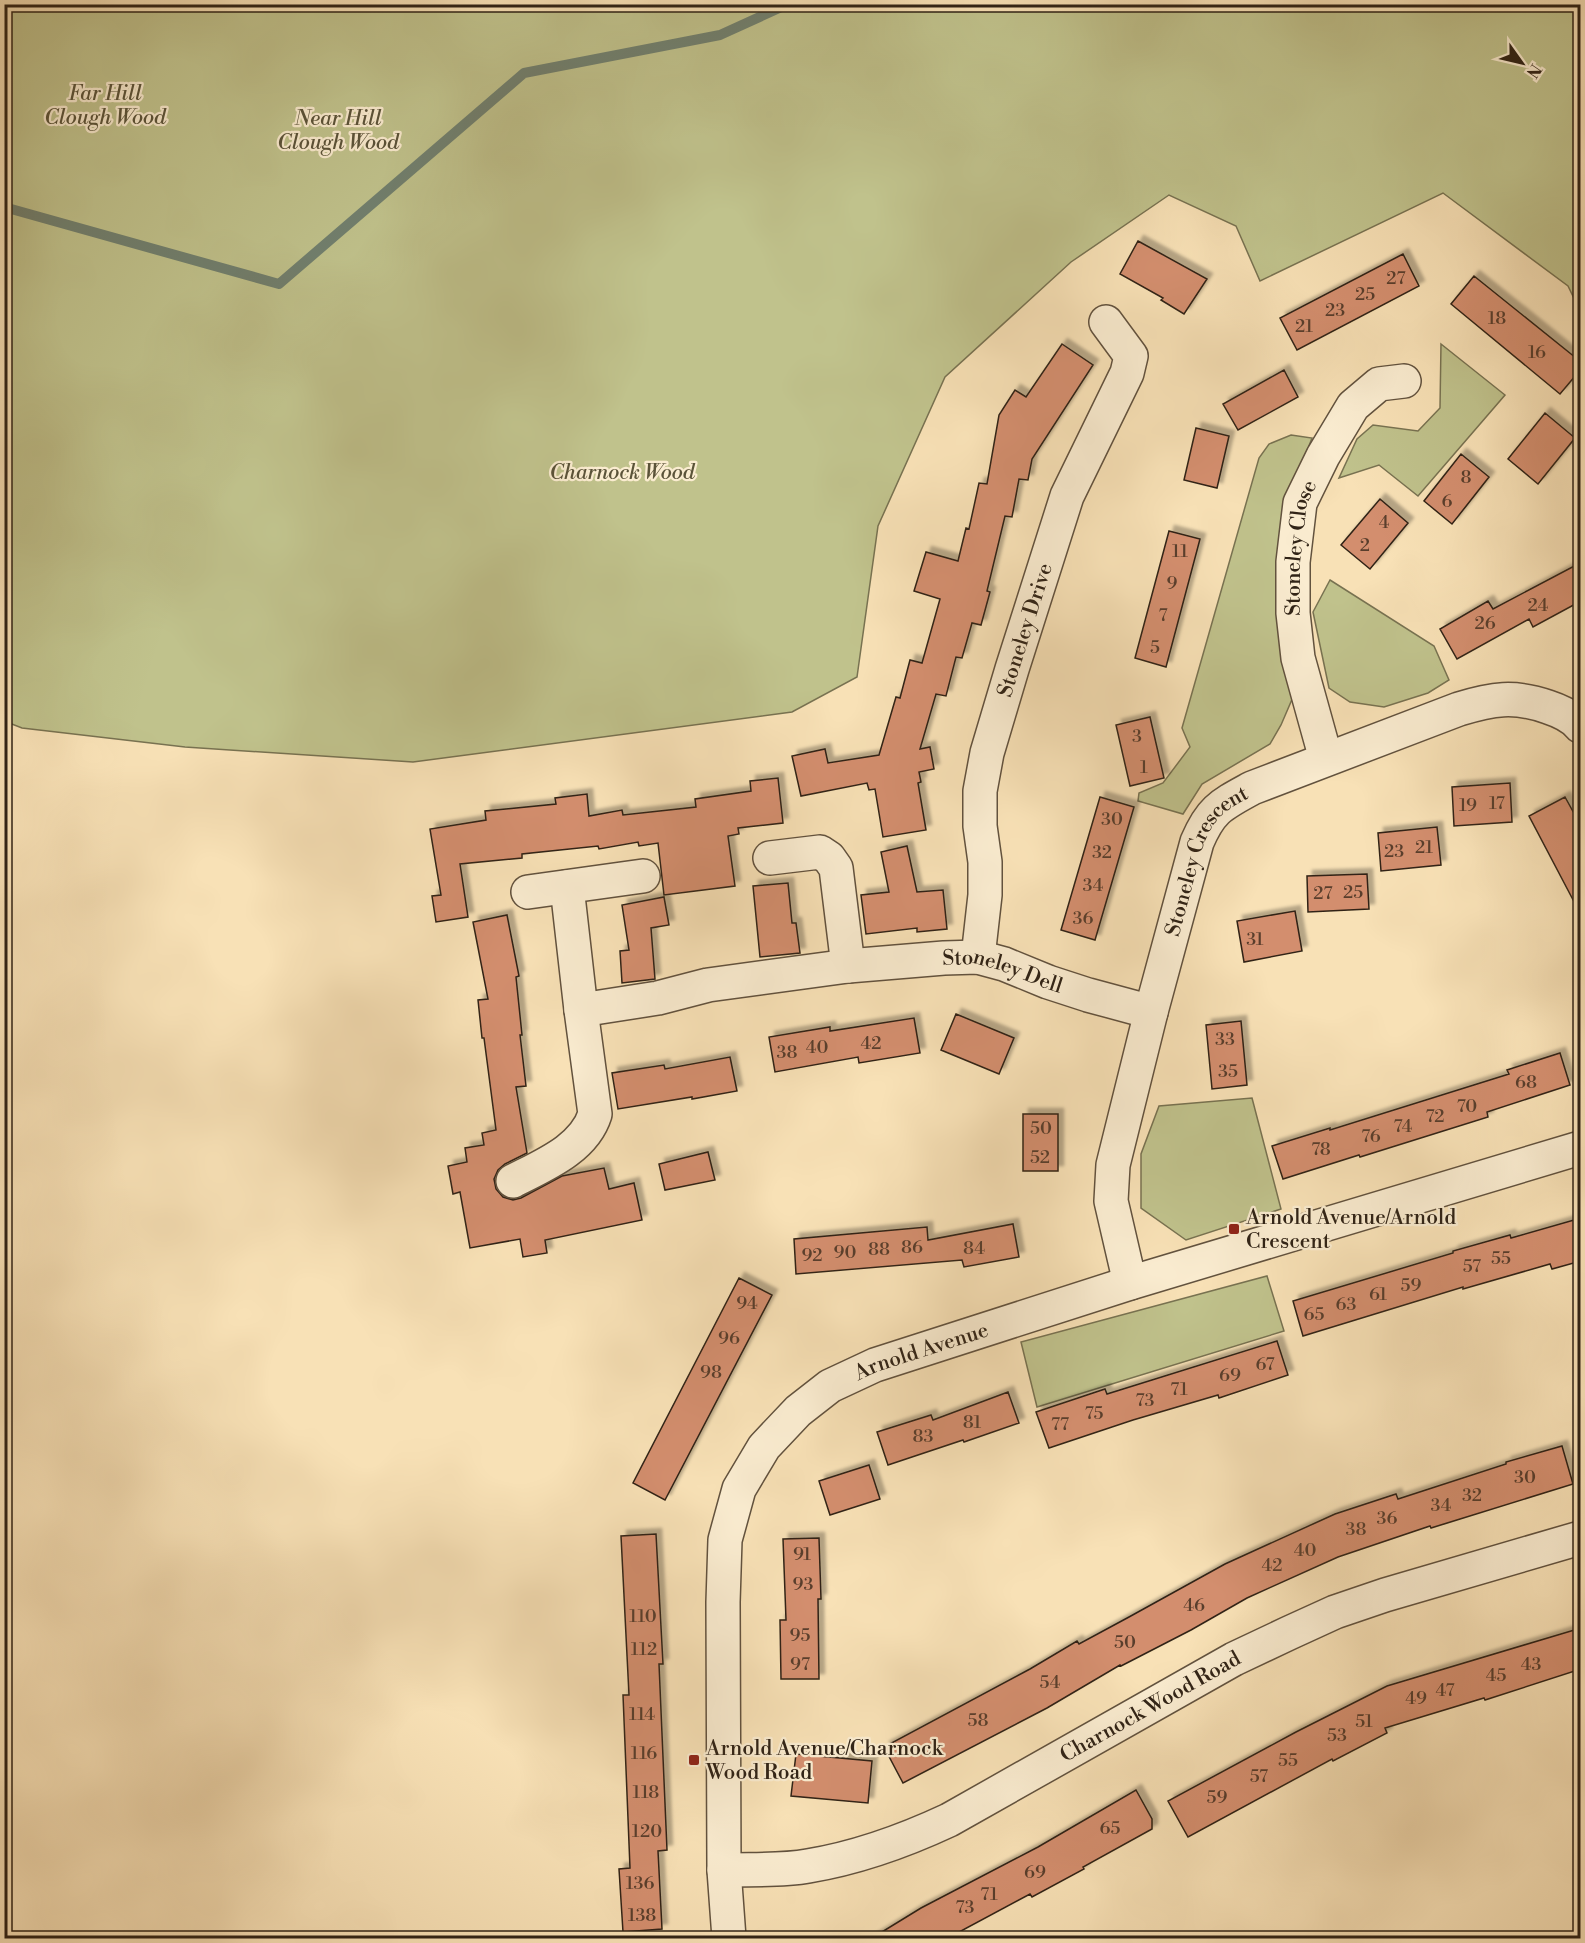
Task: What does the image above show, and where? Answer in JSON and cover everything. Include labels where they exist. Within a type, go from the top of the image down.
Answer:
[{"type":"street","name":"Stoneley Drive","points":[[978,957],[985,896],[980,791],[987,753],[1011,669],[1067,496],[1127,374],[1131,356],[1106,322]]},
{"type":"street","name":"Stoneley Close","points":[[1326,759],[1298,658],[1293,613],[1293,562],[1300,503],[1323,456],[1353,406],[1379,384],[1404,381]]},
{"type":"street","name":"Stoneley Crescent","points":[[1130,1283],[1111,1201],[1113,1165],[1151,1012],[1197,842],[1206,821],[1223,803],[1252,788],[1488,700],[1511,698],[1533,701],[1574,719],[1581,726]]},
{"type":"street","points":[[770,858],[820,852],[829,858],[836,868],[848,966]]},
{"type":"street","points":[[528,892],[643,876]]},
{"type":"street","points":[[513,1181],[552,1161],[581,1139],[591,1126],[595,1114],[567,887]]},
{"type":"street","name":"Stoneley Dell","points":[[581,1010],[658,998],[708,986],[848,966],[978,957],[1004,964],[1047,982],[1151,1012]]},
{"type":"street","name":"Arnold Avenue","points":[[729,1938],[724,1870],[723,1602],[725,1540],[739,1489],[764,1447],[798,1411],[830,1386],[875,1365],[1130,1283],[1581,1148]]},
{"type":"street","name":"Charnock Wood Road","points":[[724,1870],[806,1867],[851,1857],[917,1835],[949,1820],[1234,1659],[1288,1633],[1335,1612],[1385,1594],[1581,1538]]},
{"type":"green space","name":"Charnock Wood","points":[[4,5],[1580,5],[1580,311],[1568,286],[1443,193],[1260,281],[1236,226],[1169,195],[1071,262],[945,377],[878,526],[857,677],[792,712],[413,762],[185,747],[22,728],[4,721]]},
{"type":"green space","points":[[1441,344],[1505,395],[1418,496],[1379,465],[1339,478],[1357,439],[1373,425],[1418,431],[1440,408]]},
{"type":"green space","points":[[1291,435],[1312,438],[1287,503],[1293,697],[1270,744],[1202,784],[1183,814],[1138,801],[1139,793],[1163,783],[1190,747],[1182,728],[1259,458],[1269,444]]},
{"type":"green space","points":[[1330,580],[1434,646],[1449,680],[1428,693],[1384,707],[1350,702],[1329,688],[1313,612]]},
{"type":"green space","points":[[1252,1098],[1281,1209],[1186,1240],[1141,1208],[1141,1154],[1159,1106]]},
{"type":"green space","points":[[1267,1276],[1284,1331],[1037,1407],[1021,1342]]},
{"type":"building","points":[[1138,241],[1207,279],[1184,314],[1161,300],[1163,298],[1120,274]]},
{"type":"building","points":[[1403,254],[1419,286],[1297,350],[1280,318]]},
{"type":"building","points":[[1474,276],[1581,362],[1581,369],[1560,394],[1451,304]]},
{"type":"building","points":[[1062,344],[1093,365],[1032,459],[1028,480],[1019,479],[1012,517],[1005,516],[981,625],[972,623],[962,658],[956,657],[946,696],[936,694],[920,749],[930,747],[934,769],[919,772],[921,782],[918,783],[926,830],[883,837],[875,789],[869,790],[867,783],[801,796],[792,756],[825,749],[828,763],[879,755],[896,697],[900,698],[910,660],[922,663],[940,599],[914,591],[926,552],[958,561],[966,528],[969,529],[979,483],[987,484],[999,415],[1015,390],[1026,397]]},
{"type":"building","points":[[1284,370],[1298,397],[1238,430],[1223,404]]},
{"type":"building","points":[[1545,413],[1575,438],[1538,484],[1508,459]]},
{"type":"building","points":[[1196,428],[1229,436],[1217,488],[1184,480]]},
{"type":"building","points":[[1461,454],[1489,477],[1452,524],[1424,501]]},
{"type":"building","points":[[1380,499],[1408,523],[1370,569],[1341,545]]},
{"type":"building","points":[[1169,531],[1200,539],[1166,667],[1135,658]]},
{"type":"building","points":[[1580,563],[1581,589],[1578,591],[1581,601],[1533,627],[1529,619],[1457,659],[1440,629],[1488,601],[1493,609]]},
{"type":"building","points":[[1150,717],[1164,778],[1130,786],[1116,725]]},
{"type":"building","points":[[778,778],[783,823],[738,828],[739,834],[728,836],[735,886],[664,895],[658,843],[639,846],[638,842],[599,849],[598,846],[522,854],[522,858],[460,864],[468,917],[436,922],[432,896],[441,895],[430,829],[486,820],[485,811],[556,804],[555,798],[587,794],[589,816],[622,810],[623,815],[696,807],[695,799],[751,791],[750,781]]},
{"type":"building","points":[[1510,783],[1512,822],[1454,826],[1452,787]]},
{"type":"building","points":[[1100,797],[1134,807],[1095,940],[1061,930]]},
{"type":"building","points":[[1565,797],[1581,826],[1581,915],[1529,816]]},
{"type":"building","points":[[1437,827],[1441,865],[1381,871],[1378,833]]},
{"type":"building","points":[[907,846],[917,892],[943,890],[947,929],[917,932],[917,928],[866,934],[861,895],[889,892],[881,852]]},
{"type":"building","points":[[1367,874],[1369,909],[1308,912],[1307,876]]},
{"type":"building","points":[[788,883],[792,923],[796,923],[800,953],[760,957],[753,886]]},
{"type":"building","points":[[664,897],[669,925],[651,928],[655,979],[622,983],[620,951],[629,950],[622,905]]},
{"type":"building","points":[[1295,911],[1302,951],[1244,962],[1237,921]]},
{"type":"building","points":[[507,915],[519,976],[516,977],[526,1086],[516,1087],[527,1153],[498,1170],[494,1179],[496,1189],[503,1197],[513,1200],[562,1176],[604,1168],[609,1189],[634,1183],[642,1220],[545,1240],[547,1253],[523,1257],[520,1239],[470,1248],[460,1192],[453,1194],[448,1166],[467,1162],[465,1148],[484,1145],[482,1133],[496,1130],[478,1000],[488,999],[473,922]]},
{"type":"building","points":[[956,1014],[1014,1038],[999,1074],[941,1050]]},
{"type":"building","points":[[914,1018],[920,1053],[859,1063],[858,1057],[775,1072],[769,1037],[830,1027],[830,1031]]},
{"type":"building","points":[[1241,1021],[1247,1085],[1212,1089],[1206,1025]]},
{"type":"building","points":[[1560,1053],[1570,1085],[1487,1112],[1488,1117],[1283,1179],[1272,1146],[1509,1074],[1507,1070]]},
{"type":"building","points":[[730,1057],[737,1091],[618,1109],[612,1073],[664,1065],[665,1069]]},
{"type":"building","points":[[1023,1114],[1058,1114],[1058,1171],[1023,1171]]},
{"type":"building","points":[[708,1152],[715,1180],[665,1190],[659,1164]]},
{"type":"building","points":[[1581,1218],[1581,1261],[1552,1269],[1550,1264],[1463,1289],[1463,1287],[1303,1336],[1293,1301],[1453,1253],[1453,1251],[1510,1235],[1511,1238]]},
{"type":"building","points":[[1013,1224],[1019,1257],[964,1267],[962,1260],[796,1274],[794,1239],[927,1227],[928,1240]]},
{"type":"building","points":[[739,1278],[772,1295],[665,1500],[633,1483]]},
{"type":"building","points":[[1277,1341],[1288,1375],[1219,1398],[1218,1395],[1133,1420],[1049,1448],[1036,1412],[1105,1389],[1107,1394]]},
{"type":"building","points":[[1008,1392],[1019,1423],[888,1465],[877,1432],[931,1415],[933,1420]]},
{"type":"building","points":[[1562,1446],[1573,1484],[1431,1528],[1430,1526],[1338,1557],[1247,1598],[1191,1630],[1120,1665],[1047,1708],[903,1783],[884,1747],[1030,1669],[1077,1641],[1079,1644],[1225,1564],[1335,1514],[1396,1494],[1398,1499],[1506,1464],[1506,1462]]},
{"type":"building","points":[[869,1465],[880,1499],[830,1515],[819,1481]]},
{"type":"building","points":[[656,1534],[663,1664],[659,1664],[667,1850],[658,1851],[662,1929],[623,1932],[619,1869],[630,1868],[623,1695],[629,1695],[621,1536]]},
{"type":"building","points":[[819,1538],[821,1599],[818,1599],[819,1679],[781,1679],[780,1620],[786,1620],[783,1539]]},
{"type":"building","points":[[1581,1628],[1581,1669],[1485,1700],[1484,1698],[1385,1728],[1387,1733],[1333,1761],[1332,1759],[1188,1837],[1168,1801],[1387,1686]]},
{"type":"building","points":[[796,1754],[872,1761],[868,1803],[791,1796]]},
{"type":"building","points":[[1136,1790],[1152,1819],[1152,1829],[1083,1867],[1084,1869],[1032,1897],[1030,1894],[948,1938],[872,1938],[921,1908],[1038,1847]]},
{"type":"waterway","points":[[4,207],[279,284],[524,73],[720,35],[788,4]]},
{"type":"place","name":"Arnold Avenue/Arnold Crescent","points":[[1234,1229]]},
{"type":"place","name":"Arnold Avenue/Charnock Wood Road","points":[[694,1760]]},
{"type":"park label","name":"Far Hill Clough Wood","points":[[105,105]]},
{"type":"park label","name":"Near Hill Clough Wood","points":[[338,130]]}]
